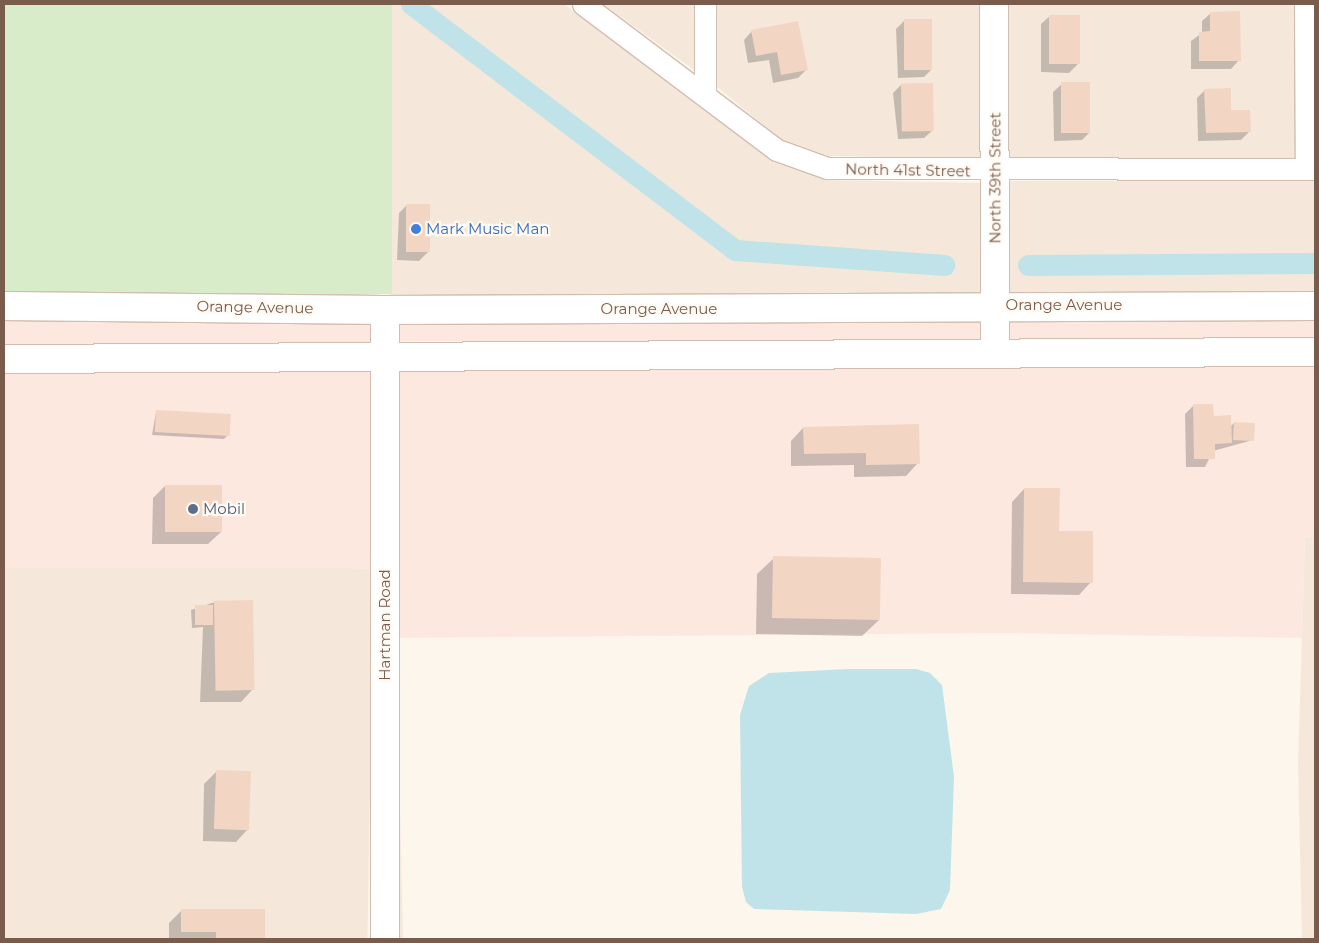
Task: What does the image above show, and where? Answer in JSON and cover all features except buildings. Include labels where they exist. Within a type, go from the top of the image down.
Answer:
[{"type":"main road","name":"North 39th Street","points":[[994,4],[996,171],[995,353]]},
{"type":"main road","name":"Orange Avenue","points":[[4,306],[386,310],[995,305],[1315,306]]},
{"type":"main road","name":"Hartman Road","points":[[385,939],[386,310]]},
{"type":"main road","points":[[4,359],[1315,352]]},
{"type":"street","name":"North 41st Street","points":[[583,4],[705,92],[776,150],[827,168],[996,171],[1310,169]]},
{"type":"street","points":[[705,4],[705,92]]},
{"type":"street","points":[[1305,4],[1310,169]]},
{"type":"shaded area","points":[[392,4],[564,4],[773,162],[827,180],[986,183],[984,293],[390,298]]},
{"type":"shaded area","points":[[603,4],[694,4],[694,70]]},
{"type":"shaded area","points":[[715,4],[983,4],[985,159],[829,156],[781,139],[716,86]]},
{"type":"shaded area","points":[[1005,4],[1294,4],[1294,159],[1005,159]]},
{"type":"shaded area","points":[[1007,181],[1315,181],[1315,294],[1007,294]]},
{"type":"shaded area","points":[[246,319],[375,322],[375,346],[4,347],[4,321]]},
{"type":"shaded area","points":[[396,319],[984,319],[984,341],[396,341]]},
{"type":"shaded area","points":[[1006,319],[1315,319],[1315,341],[1006,341]]},
{"type":"shaded area","points":[[1315,364],[1315,537],[1305,538],[1302,638],[1005,633],[396,638],[396,370]]},
{"type":"shaded area","points":[[4,370],[375,370],[375,568],[4,568]]},
{"type":"shaded area","points":[[1305,537],[1315,537],[1315,939],[1302,939],[1298,765]]},
{"type":"shaded area","points":[[4,562],[374,568],[367,939],[4,939]]},
{"type":"shaded area","points":[[396,638],[403,939],[396,939]]},
{"type":"green space","points":[[4,4],[392,4],[392,294],[4,294]]},
{"type":"water","points":[[849,669],[916,669],[930,673],[942,685],[954,777],[950,890],[941,909],[916,914],[754,909],[746,902],[742,887],[740,715],[749,686],[769,673]]},
{"type":"waterway","points":[[411,4],[735,250],[944,265]]},
{"type":"waterway","points":[[1028,265],[1315,263]]},
{"type":"place","name":"Mark Music Man","points":[[416,229]]},
{"type":"place","name":"Mobil","points":[[193,509]]}]
